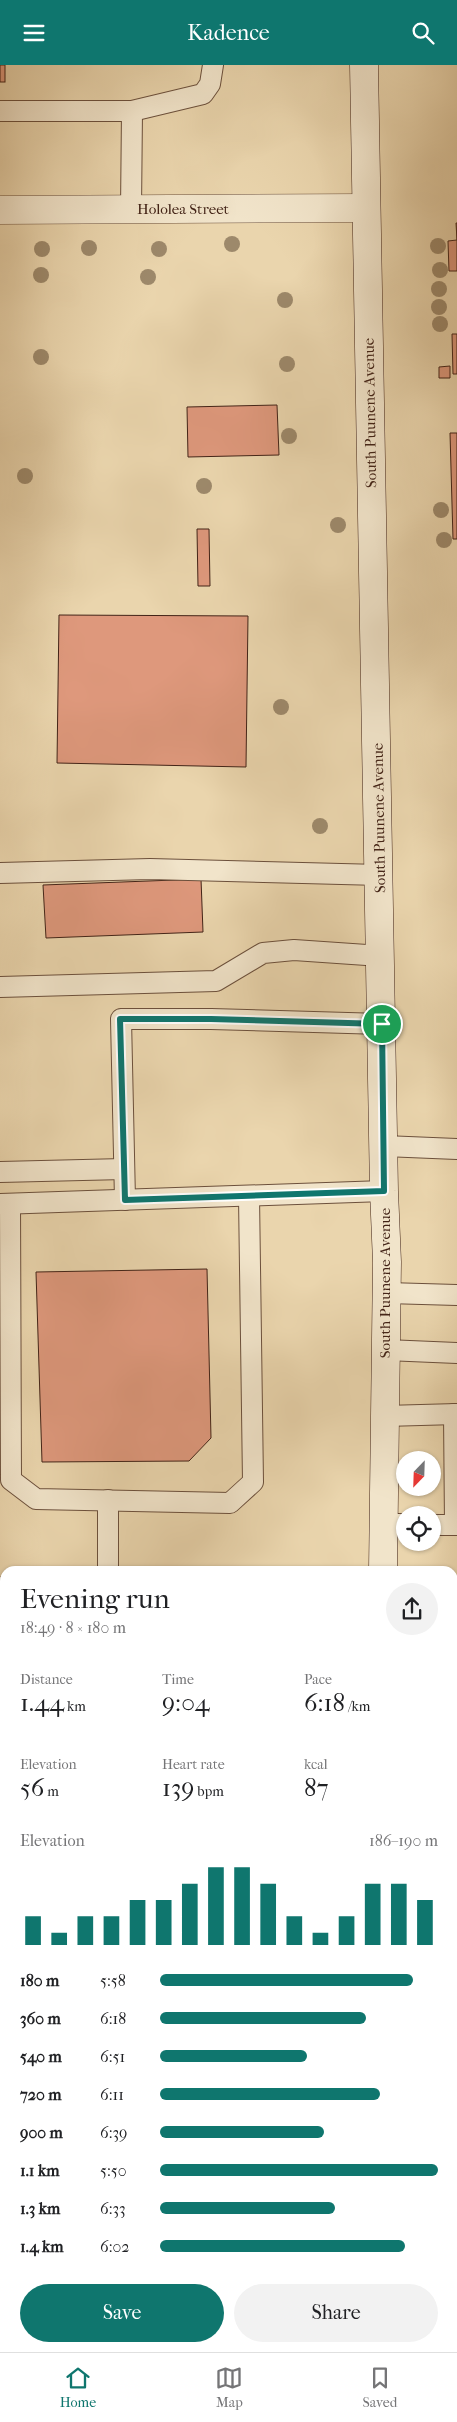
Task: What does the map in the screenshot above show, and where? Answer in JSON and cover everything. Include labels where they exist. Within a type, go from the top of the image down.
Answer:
[{"type":"main road","name":"South Puunene Avenue","points":[[364,65],[387,1293],[385,1415],[394,1524],[384,1566]]},
{"type":"main road","name":"Hololea Street","points":[[0,210],[366,208]]},
{"type":"lane","points":[[0,111],[132,111],[203,94],[210,84],[213,65]]},
{"type":"lane","points":[[131,209],[132,111]]},
{"type":"lane","points":[[0,873],[150,869],[380,875]]},
{"type":"lane","points":[[0,987],[216,981],[263,953],[294,950],[381,956]]},
{"type":"lane","points":[[125,1200],[120,1019],[211,1019],[382,1024]]},
{"type":"lane","points":[[384,1146],[457,1149]]},
{"type":"lane","points":[[0,1172],[124,1169]]},
{"type":"lane","points":[[249,1196],[253,1482],[230,1503],[36,1499],[11,1480],[5,1204],[384,1191]]},
{"type":"lane","points":[[387,1293],[457,1295]]},
{"type":"lane","points":[[386,1351],[457,1353]]},
{"type":"lane","points":[[385,1415],[455,1414],[456,1525],[441,1525]]},
{"type":"lane","points":[[108,1500],[108,1566]]},
{"type":"building","points":[[0,65],[5,65],[5,82],[0,82]]},
{"type":"building","points":[[457,240],[457,271],[449,271],[448,241]]},
{"type":"building","points":[[452,334],[457,334],[457,374],[453,374]]},
{"type":"building","points":[[450,366],[450,378],[439,378],[439,367]]},
{"type":"building","points":[[277,405],[279,455],[188,457],[187,407]]},
{"type":"building","points":[[450,433],[457,433],[457,539],[453,539]]},
{"type":"building","points":[[197,529],[209,529],[210,586],[198,586]]},
{"type":"building","points":[[59,615],[248,616],[246,767],[57,763]]},
{"type":"building","points":[[201,879],[203,932],[46,938],[43,885]]},
{"type":"building","points":[[207,1269],[211,1438],[189,1461],[42,1462],[36,1272]]},
{"type":"route","points":[[120,1019],[211,1019],[382,1024],[384,1191],[125,1200],[120,1019]]}]
